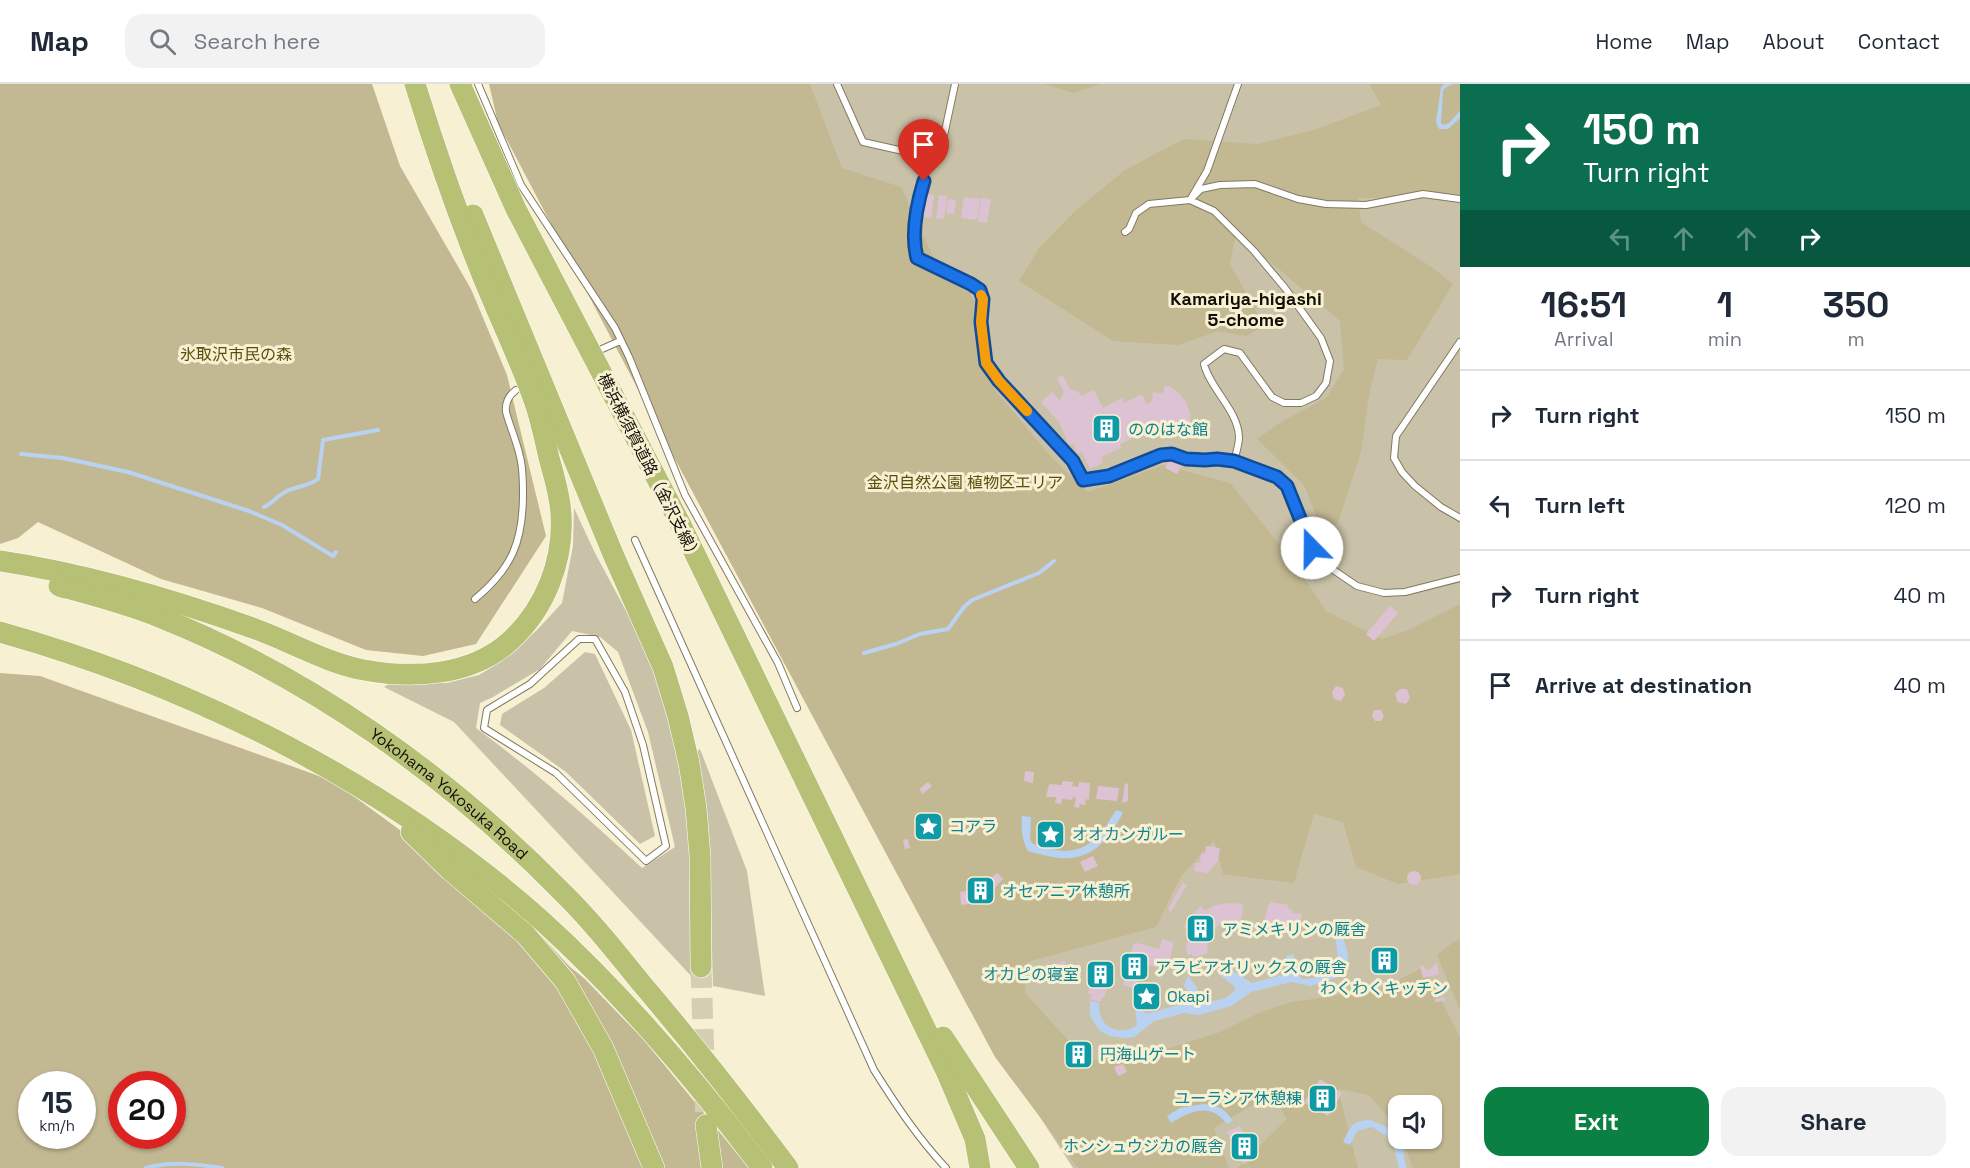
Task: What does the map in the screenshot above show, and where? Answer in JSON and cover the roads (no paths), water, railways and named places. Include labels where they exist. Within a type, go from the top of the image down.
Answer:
[{"type":"highway","points":[[0,561],[105,583],[168,601],[259,630],[319,655],[362,669],[417,675],[456,669],[503,647],[518,633],[550,584],[558,557],[561,512],[556,484],[536,405],[443,174],[416,84]]},
{"type":"highway","points":[[416,84],[491,256],[666,677],[689,763],[696,808],[700,856],[701,967]]},
{"type":"highway","name":"横浜横須賀道路（金沢支線）","points":[[460,84],[516,209],[680,523],[840,850]]},
{"type":"highway","name":"Yokohama Yokosuka Road","points":[[0,570],[104,598],[159,617],[234,650],[338,709],[446,787],[502,834],[561,891],[685,1034],[788,1168]]},
{"type":"highway","points":[[0,632],[86,658],[168,691],[250,728],[321,765],[433,835],[540,920],[614,991],[717,1107],[762,1168]]},
{"type":"highway","points":[[375,797],[450,870],[525,934],[565,981],[603,1048],[654,1168]]},
{"type":"highway","points":[[840,850],[946,1071],[975,1139],[980,1168]]},
{"type":"highway","points":[[840,850],[931,1017],[1029,1168]]},
{"type":"highway","points":[[706,1125],[712,1168]]},
{"type":"lane","points":[[478,84],[521,185],[615,328],[685,495],[778,663],[797,708]]},
{"type":"lane","points":[[837,84],[863,142],[939,159],[955,84]]},
{"type":"lane","points":[[1190,200],[1208,171],[1238,84]]},
{"type":"lane","points":[[924,181],[919,198],[914,248],[917,258],[980,290],[983,299],[981,322],[986,363],[999,381],[1073,461],[1083,480],[1109,476],[1161,455],[1172,454],[1186,459],[1234,461],[1277,477],[1287,486],[1312,548],[1332,569],[1357,586],[1384,592],[1405,592],[1460,578]]},
{"type":"lane","points":[[1190,200],[1201,189],[1240,183],[1255,184],[1298,200],[1326,204],[1366,205],[1423,194],[1460,199]]},
{"type":"lane","points":[[1125,231],[1129,228],[1136,213],[1149,204],[1190,200],[1214,211],[1254,251],[1285,288],[1321,338],[1330,361],[1326,383],[1316,396],[1301,404],[1284,403],[1272,397],[1240,353],[1224,349],[1204,364],[1206,374],[1233,416],[1239,436],[1234,461]]},
{"type":"lane","points":[[602,349],[620,341]]},
{"type":"lane","points":[[1460,342],[1396,436],[1394,458],[1402,472],[1415,486],[1441,507],[1460,518]]},
{"type":"lane","points":[[475,599],[491,586],[506,568],[518,545],[523,507],[521,458],[505,405],[510,394],[516,390]]},
{"type":"lane","points":[[635,540],[874,1070],[929,1150],[946,1168]]},
{"type":"lane","points":[[579,639],[595,639],[625,692],[643,745],[666,846],[646,861],[556,773],[484,728],[487,710],[530,684],[579,639]]},
{"type":"water","points":[[1444,84],[1453,84],[1443,91],[1441,123],[1443,125],[1449,123],[1460,111],[1460,118],[1448,129],[1439,129],[1436,122],[1441,87]]},
{"type":"water","points":[[1116,810],[1123,812],[1113,831],[1099,846],[1082,856],[1056,858],[1028,851],[1026,847],[1022,834],[1022,816],[1031,817],[1030,839],[1033,844],[1066,851],[1075,850],[1090,843],[1102,831]]},
{"type":"water","points":[[1332,925],[1341,930],[1348,954],[1347,962],[1339,977],[1310,986],[1291,982],[1251,992],[1231,1006],[1199,1015],[1184,1013],[1154,1021],[1134,1037],[1110,1036],[1100,1031],[1090,1016],[1090,1001],[1099,1003],[1101,1018],[1105,1023],[1116,1030],[1130,1029],[1137,1025],[1134,1001],[1142,999],[1141,1009],[1146,1014],[1182,1004],[1188,998],[1188,991],[1184,986],[1188,976],[1197,987],[1197,1002],[1202,1004],[1226,998],[1235,991],[1234,986],[1220,975],[1219,971],[1228,968],[1252,983],[1286,974],[1288,968],[1286,956],[1293,954],[1301,979],[1322,976],[1339,966],[1335,935],[1326,932],[1324,926]]},
{"type":"water","points":[[1203,1104],[1221,1108],[1233,1121],[1227,1124],[1221,1117],[1207,1111],[1193,1112],[1171,1123],[1167,1116],[1180,1108]]},
{"type":"water","points":[[1370,1120],[1388,1128],[1388,1137],[1372,1127],[1357,1131],[1350,1145],[1343,1142],[1353,1125]]},
{"type":"water","points":[[1394,1149],[1403,1149],[1407,1168],[1399,1168]]},
{"type":"waterway","points":[[264,507],[285,492],[318,479],[323,440],[378,430]]},
{"type":"waterway","points":[[21,454],[63,458],[128,472],[249,511],[282,525],[333,556],[336,552]]},
{"type":"waterway","points":[[864,653],[920,634],[948,629],[972,600],[1039,573],[1054,561]]},
{"type":"waterway","points":[[146,1168],[174,1164],[222,1168]]},
{"type":"tunnel","points":[[701,967],[706,1125]]},
{"type":"place","name":"ののはな館","points":[[1107,429]]},
{"type":"place","name":"コアラ","points":[[928,826]]},
{"type":"place","name":"オオカンガルー","points":[[1051,834]]},
{"type":"place","name":"オセアニア休憩所","points":[[981,891]]},
{"type":"place","name":"アミメキリンの厩舎","points":[[1201,929]]},
{"type":"place","name":"わくわくキッチン","points":[[1384,960]]},
{"type":"place","name":"アラビアオリックスの厩舎","points":[[1134,967]]},
{"type":"place","name":"オカピの寝室","points":[[1100,974]]},
{"type":"place","name":"Okapi","points":[[1146,996]]},
{"type":"place","name":"円海山ゲート","points":[[1079,1054]]},
{"type":"place","name":"ユーラシア休憩棟","points":[[1323,1098]]},
{"type":"place","name":"ホンシュウジカの厩舎","points":[[1244,1146]]},
{"type":"district","name":"Kamariya-higashi 5-chome","points":[[1246,309]]},
{"type":"park label","name":"氷取沢市民の森","points":[[236,354]]},
{"type":"park label","name":"金沢自然公園 植物区エリア","points":[[965,482]]}]
